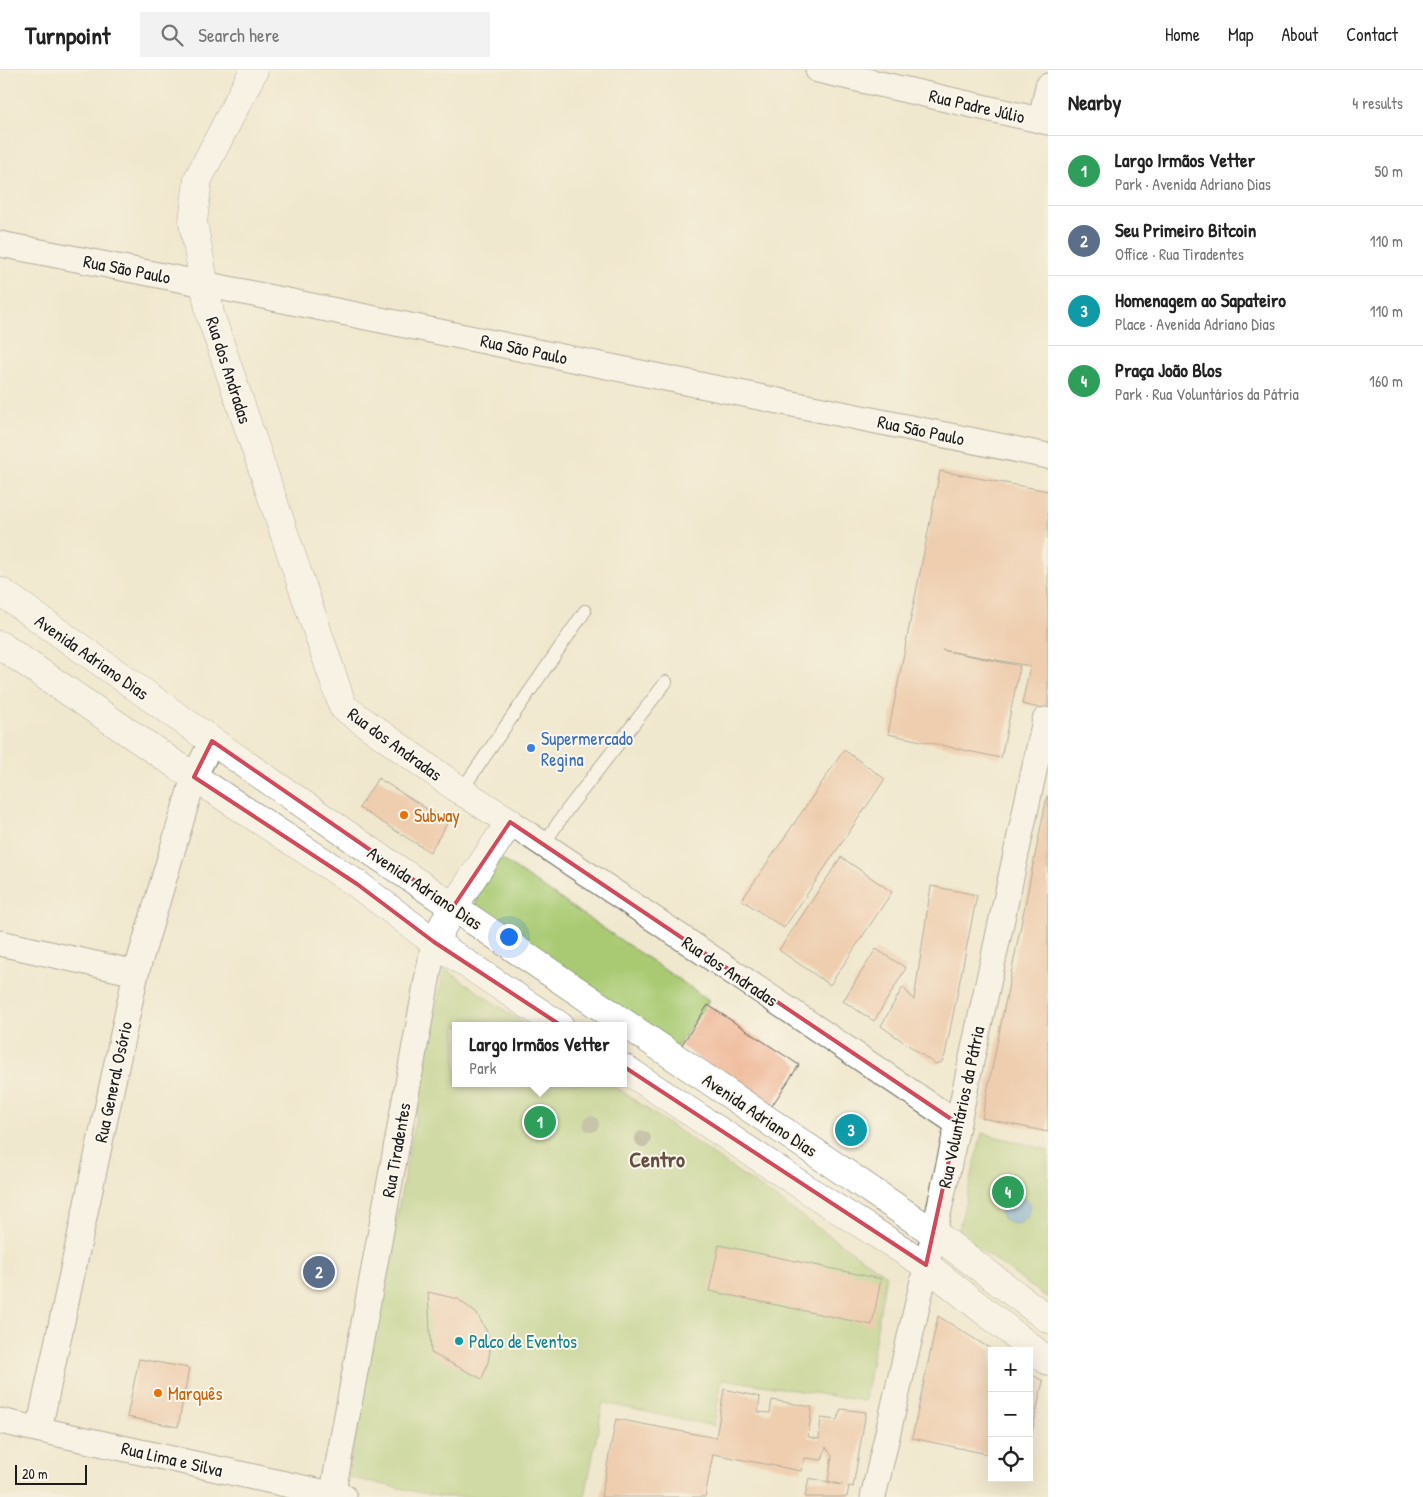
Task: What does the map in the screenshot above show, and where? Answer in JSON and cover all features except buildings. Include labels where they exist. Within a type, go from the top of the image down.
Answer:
[{"type":"street","name":"Rua dos Andradas","points":[[254,70],[198,179],[193,222],[210,314],[343,707],[461,791],[510,822],[957,1124]]},
{"type":"street","name":"Rua Padre Júlio","points":[[818,70],[1044,121]]},
{"type":"street","points":[[1044,121],[1048,86]]},
{"type":"street","name":"Rua São Paulo","points":[[0,244],[1048,456]]},
{"type":"street","name":"Avenida Adriano Dias","points":[[0,591],[212,741],[622,1022]]},
{"type":"street","name":"Avenida Adriano Dias","points":[[0,645],[194,777],[357,884],[434,942],[554,1022]]},
{"type":"street","name":"Rua Voluntários da Pátria","points":[[873,1497],[934,1233],[1045,720],[1048,721]]},
{"type":"street","name":"Rua General Osório","points":[[39,1429],[136,973],[194,777],[212,741]]},
{"type":"street","name":"Rua Tiradentes","points":[[336,1496],[434,942],[453,907],[510,822]]},
{"type":"street","points":[[0,943],[136,973]]},
{"type":"street","name":"Avenida Adriano Dias","points":[[627,1025],[934,1233],[1048,1319]]},
{"type":"street","points":[[634,1075],[665,1051]]},
{"type":"street","name":"Avenida Adriano Dias","points":[[634,1075],[926,1265],[1048,1362]]},
{"type":"street","name":"Rua Lima e Silva","points":[[0,1421],[336,1496]]},
{"type":"lane","points":[[461,791],[585,611]]},
{"type":"lane","points":[[543,845],[567,810],[666,682]]},
{"type":"highlighted area","points":[[212,741],[453,907],[510,822],[957,1123],[926,1265],[434,942],[357,884],[194,777]]},
{"type":"green space","points":[[494,854],[709,1000],[675,1050],[473,911]]},
{"type":"green space","points":[[444,968],[521,1022],[452,1022],[452,1087],[616,1087],[886,1275],[865,1401],[722,1379],[714,1426],[603,1403],[585,1497],[441,1497],[347,1477]]},
{"type":"green space","points":[[982,1133],[1048,1150],[1048,1299],[958,1233]]},
{"type":"water","points":[[1015,1194],[1025,1199],[1030,1209],[1025,1219],[1015,1224],[1005,1219],[1000,1209],[1005,1199]]},
{"type":"place","name":"Supermercado Regina","points":[[531,748]]},
{"type":"place","name":"Subway","points":[[404,815]]},
{"type":"place","name":"Largo Irmãos Vetter","points":[[540,1122]]},
{"type":"place","name":"Homenagem ao Sapateiro","points":[[851,1130]]},
{"type":"place","name":"Praça João Blos","points":[[1008,1192]]},
{"type":"place","name":"Seu Primeiro Bitcoin","points":[[319,1272]]},
{"type":"place","name":"Palco de Eventos","points":[[459,1341]]},
{"type":"place","name":"Marquês","points":[[158,1393]]},
{"type":"district","name":"Centro","points":[[657,1159]]}]
